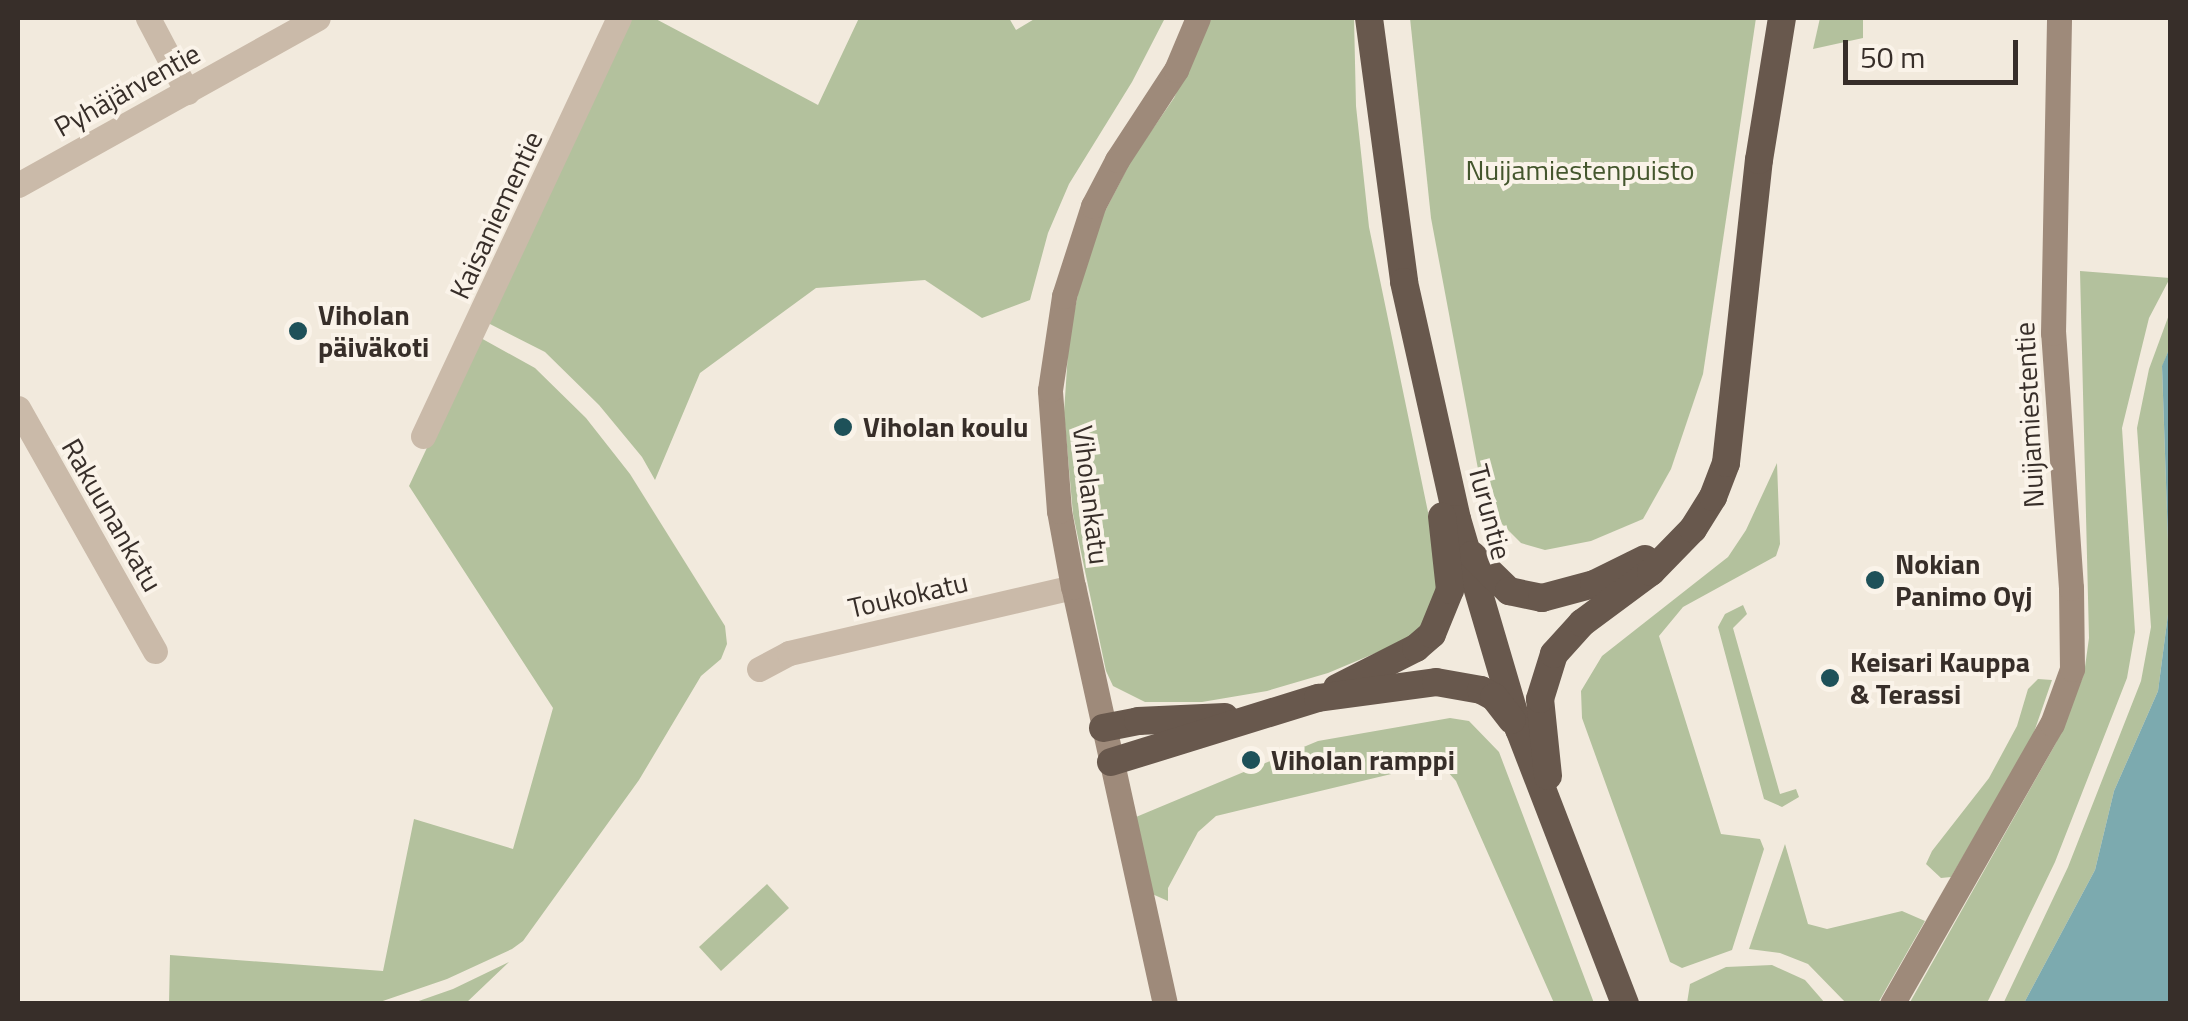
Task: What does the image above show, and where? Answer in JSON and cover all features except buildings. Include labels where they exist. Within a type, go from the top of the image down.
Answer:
[{"type":"highway","name":"Turuntie","points":[[1370,18],[1396,233],[1437,437],[1464,543],[1519,730],[1625,1004]]},
{"type":"highway","points":[[1556,827],[1541,726],[1544,674],[1567,637],[1651,572],[1693,529],[1713,497],[1726,464],[1759,160],[1782,18]]},
{"type":"highway","points":[[1318,698],[1416,648],[1432,634],[1444,614],[1449,578],[1437,437]]},
{"type":"highway","points":[[1464,543],[1491,578],[1509,591],[1542,598],[1594,584],[1693,529]]},
{"type":"highway","points":[[1110,762],[1252,715],[1318,698],[1455,682],[1494,698],[1519,730]]},
{"type":"highway","points":[[1103,728],[1138,721],[1252,715]]},
{"type":"main road","name":"Viholankatu","points":[[1165,1004],[1073,588],[1050,424],[1053,352],[1064,296],[1093,206],[1117,160],[1176,70],[1198,18]]},
{"type":"main road","name":"Nuijamiestentie","points":[[1892,1004],[2052,724],[2072,669],[2053,334],[2060,18]]},
{"type":"street","points":[[148,18],[186,92]]},
{"type":"street","name":"Pyhäjärventie","points":[[18,185],[318,18]]},
{"type":"street","name":"Kaisaniementie","points":[[423,436],[619,18]]},
{"type":"street","name":"Rakuunankatu","points":[[18,408],[155,651]]},
{"type":"street","name":"Toukokatu","points":[[759,669],[790,653],[1073,588]]},
{"type":"green space","points":[[629,18],[654,18],[818,105],[859,18],[1009,18],[1016,30],[1036,18],[1165,18],[1132,82],[1069,184],[1048,233],[1030,300],[982,318],[925,280],[816,288],[700,373],[655,480],[642,457],[599,405],[545,352],[486,322]]},
{"type":"green space","points":[[1211,18],[1354,18],[1356,106],[1369,227],[1440,570],[1438,590],[1421,628],[1402,642],[1328,673],[1267,691],[1202,702],[1145,702],[1113,686],[1106,671],[1073,514],[1064,413],[1069,337],[1082,274],[1099,223],[1132,159],[1174,98]]},
{"type":"green space","name":"Nuijamiestenpuisto","points":[[1410,18],[1756,18],[1703,374],[1671,469],[1643,519],[1591,541],[1545,550],[1521,543],[1502,524],[1478,469],[1431,218]]},
{"type":"green space","points":[[1820,18],[1863,18],[1863,38],[1813,49]]},
{"type":"green space","points":[[2080,271],[2170,278],[2149,318],[2122,428],[2135,632],[2127,678],[2055,862],[1987,1003],[1909,1004],[2056,743],[2084,674],[2089,638]]},
{"type":"green space","points":[[2170,312],[2170,347],[2162,367],[2170,599],[2158,691],[2114,791],[2095,870],[2024,1003],[2003,1004],[2068,867],[2141,681],[2151,627],[2137,428],[2149,369]]},
{"type":"green space","points":[[479,337],[535,368],[586,418],[630,474],[725,626],[727,644],[721,659],[701,676],[639,780],[523,941],[512,949],[447,979],[377,1003],[169,1004],[170,955],[383,971],[414,819],[513,849],[553,708],[409,486]]},
{"type":"green space","points":[[1777,463],[1780,544],[1776,556],[1683,607],[1659,636],[1721,834],[1760,839],[1764,849],[1732,950],[1682,968],[1670,962],[1582,718],[1581,691],[1602,656],[1728,557],[1746,530]]},
{"type":"green space","points":[[1743,605],[1747,614],[1733,628],[1780,794],[1796,789],[1799,797],[1782,807],[1764,799],[1718,627],[1725,614]]},
{"type":"green space","points":[[2038,679],[2052,680],[2031,741],[1951,877],[1941,878],[1926,864],[1932,851],[1989,778],[2017,726],[2028,689]]},
{"type":"green space","points":[[1450,718],[1469,721],[1499,752],[1594,1003],[1554,1003],[1456,781],[1447,771],[1429,765],[1216,816],[1198,832],[1168,888],[1168,901],[1150,893],[1136,817],[1318,741]]},
{"type":"green space","points":[[1785,844],[1808,924],[1827,929],[1902,911],[1925,921],[1878,1003],[1846,1003],[1808,964],[1780,953],[1749,949]]},
{"type":"green space","points":[[767,884],[789,908],[721,971],[699,947]]},
{"type":"green space","points":[[509,962],[466,1003],[413,1003],[453,989]]},
{"type":"green space","points":[[1772,965],[1805,980],[1825,1003],[1687,1003],[1690,984],[1726,967]]},
{"type":"water","points":[[2170,347],[2170,599],[2162,366]]},
{"type":"water","points":[[2170,599],[2170,1003],[2024,1003],[2095,870],[2114,791],[2158,691]]},
{"type":"place","name":"Viholan päiväkoti","points":[[298,331]]},
{"type":"place","name":"Viholan koulu","points":[[843,427]]},
{"type":"place","name":"Nokian Panimo Oyj","points":[[1875,580]]},
{"type":"place","name":"Keisari Kauppa & Terassi","points":[[1830,678]]},
{"type":"place","name":"Viholan ramppi","points":[[1251,760]]}]
